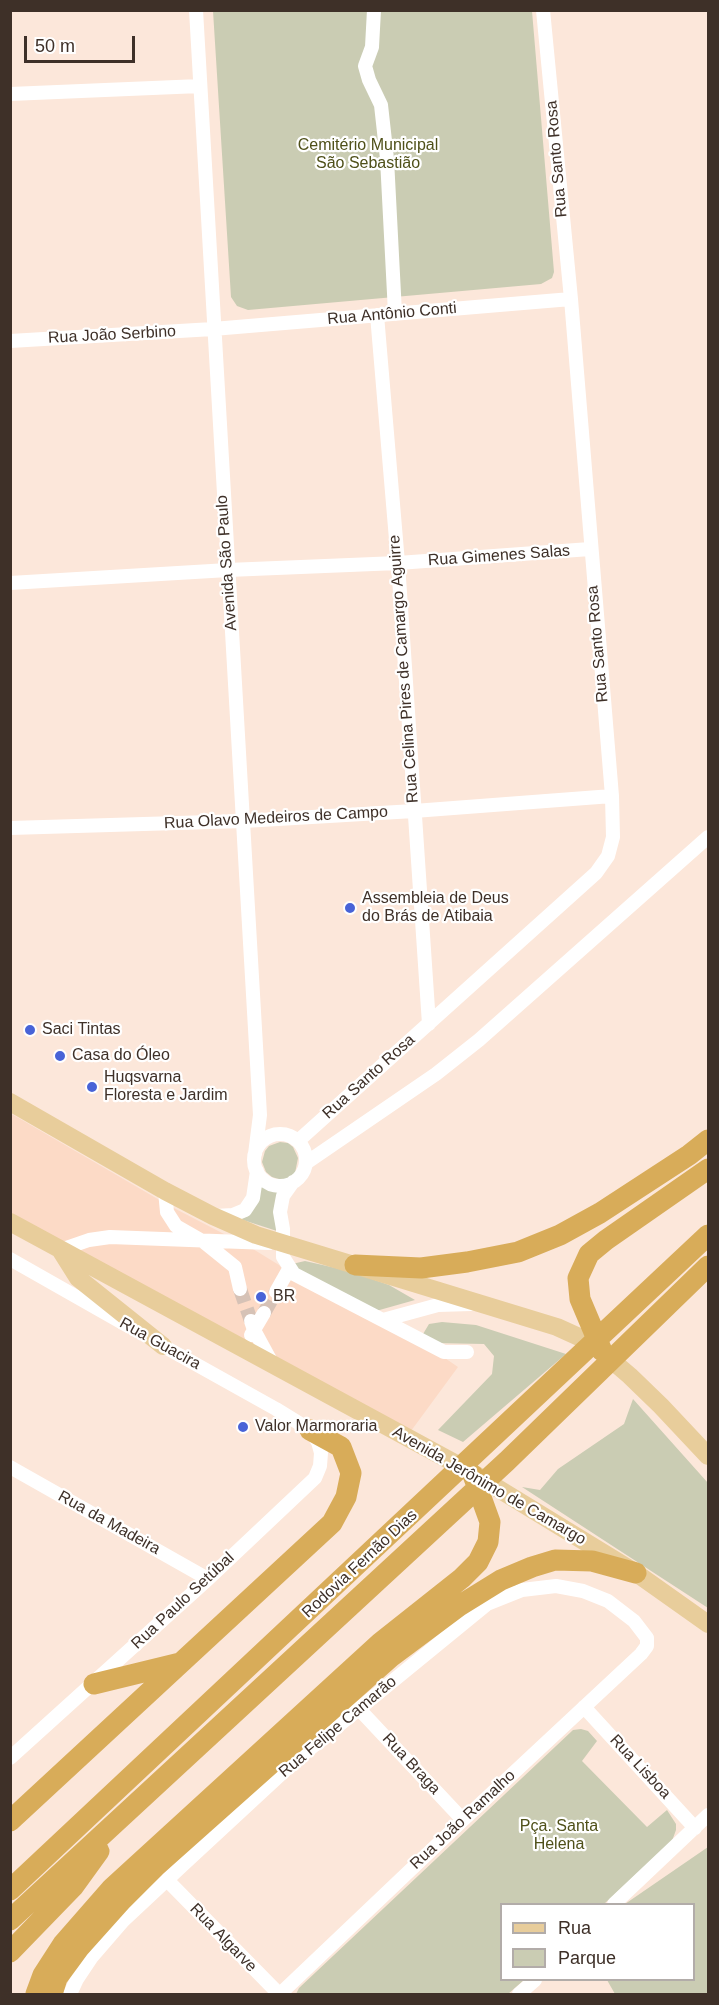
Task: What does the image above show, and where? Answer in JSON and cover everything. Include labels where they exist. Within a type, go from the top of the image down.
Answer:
[{"type":"highway","points":[[355,1265],[421,1268],[518,1252],[560,1235],[600,1213],[708,1140]]},
{"type":"highway","points":[[602,1352],[580,1299],[578,1278],[589,1254],[708,1169]]},
{"type":"highway","name":"Rodovia Fernão Dias","points":[[10,1890],[564,1373],[708,1235]]},
{"type":"highway","name":"Rodovia Fernão Dias","points":[[10,1920],[507,1461],[708,1266]]},
{"type":"highway","points":[[10,1821],[332,1522],[346,1497],[351,1473],[341,1447],[310,1430]]},
{"type":"highway","points":[[36,1995],[43,1975],[63,1944],[112,1888],[380,1644],[462,1578],[478,1562],[488,1542],[490,1522],[471,1472]]},
{"type":"highway","points":[[52,1995],[57,1978],[78,1947],[155,1867],[392,1656],[459,1606],[501,1580],[555,1560],[592,1561],[636,1573]]},
{"type":"highway","points":[[94,1684],[180,1663]]},
{"type":"highway","points":[[10,1952],[73,1887],[131,1809]]},
{"type":"main road","points":[[10,1102],[165,1191],[256,1235],[557,1327],[579,1337],[602,1352],[661,1406],[708,1456]]},
{"type":"main road","name":"Avenida Jerônimo de Camargo","points":[[10,1222],[471,1472],[636,1573],[708,1624]]},
{"type":"main road","points":[[60,1250],[78,1278],[163,1346]]},
{"type":"street","name":"Avenida São Paulo","points":[[196,10],[260,1115],[255,1154]]},
{"type":"street","points":[[374,10],[372,47],[365,66],[381,105],[387,159],[395,313]]},
{"type":"street","name":"Rua Santo Rosa","points":[[298,1141],[596,873],[608,856],[613,837],[612,796],[571,299],[543,10]]},
{"type":"street","points":[[10,94],[201,86]]},
{"type":"street","name":"Rua Antônio Conti","points":[[213,329],[571,299]]},
{"type":"street","name":"Rua Celina Pires de Camargo Aguirre","points":[[377,315],[398,563],[429,1024]]},
{"type":"street","name":"Rua João Serbino","points":[[10,341],[213,329]]},
{"type":"street","name":"Rua Gimenes Salas","points":[[10,583],[398,563],[590,549]]},
{"type":"street","name":"Rua Olavo Medeiros de Campo","points":[[10,828],[244,821],[612,796]]},
{"type":"street","points":[[306,1163],[436,1074],[478,1040],[708,837]]},
{"type":"street","points":[[260,1115],[266,1123],[298,1141],[303,1147],[306,1163],[300,1178],[277,1186],[270,1184],[257,1171],[254,1162],[259,1145],[265,1139],[282,1134]]},
{"type":"street","points":[[213,1216],[234,1215],[245,1210],[253,1198],[257,1171]]},
{"type":"street","points":[[293,1182],[283,1196],[280,1212],[283,1257],[294,1274],[444,1352],[467,1352]]},
{"type":"street","points":[[165,1191],[167,1212],[176,1226],[204,1242],[235,1267],[240,1289]]},
{"type":"street","points":[[60,1250],[89,1240],[110,1237],[283,1243]]},
{"type":"street","name":"Rua Guacira","points":[[10,1259],[310,1430]]},
{"type":"street","points":[[276,1292],[289,1269]]},
{"type":"street","points":[[383,1320],[438,1305],[476,1303]]},
{"type":"street","points":[[244,1348],[253,1326],[264,1313]]},
{"type":"street","points":[[253,1326],[272,1363]]},
{"type":"street","name":"Rua Paulo Setúbal","points":[[10,1758],[94,1684],[315,1478],[320,1466],[321,1453],[318,1442],[310,1430]]},
{"type":"street","name":"Rua da Madeira","points":[[10,1467],[208,1579]]},
{"type":"street","name":"Rua Felipe Camarão","points":[[70,1995],[77,1978],[91,1958],[123,1921],[295,1761],[487,1604],[522,1590],[556,1586],[584,1591],[608,1601],[634,1621],[647,1638],[647,1646]]},
{"type":"street","points":[[686,1608],[708,1635]]},
{"type":"street","name":"Rua João Ramalho","points":[[279,1995],[647,1646]]},
{"type":"street","name":"Rua Lisboa","points":[[584,1707],[695,1828]]},
{"type":"street","name":"Rua Braga","points":[[359,1709],[463,1820]]},
{"type":"street","points":[[616,1903],[708,1815]]},
{"type":"street","name":"Rua Algarve","points":[[168,1881],[279,1995]]},
{"type":"street","points":[[519,1995],[534,1981]]},
{"type":"shaded area","points":[[10,1113],[168,1205],[253,1249],[279,1265],[290,1277],[439,1354],[458,1367],[411,1431],[11,1213]]},
{"type":"green space","name":"Cemitério Municipal São Sebastião","points":[[213,11],[532,11],[554,272],[552,278],[541,284],[248,310],[237,306],[231,297]]},
{"type":"green space","points":[[280,1142],[288,1143],[293,1147],[298,1158],[295,1173],[285,1181],[272,1177],[266,1172],[262,1162],[269,1146]]},
{"type":"green space","points":[[262,1181],[275,1188],[284,1188],[280,1232],[240,1219],[251,1212]]},
{"type":"green space","points":[[305,1261],[349,1271],[389,1285],[415,1300],[376,1311],[299,1272],[292,1264]]},
{"type":"green space","points":[[442,1322],[476,1325],[566,1354],[463,1442],[438,1430],[492,1374],[494,1356],[484,1344],[433,1343],[423,1334],[429,1324]]},
{"type":"green space","points":[[633,1399],[708,1483],[708,1608],[522,1487],[540,1490],[558,1469],[624,1424]]},
{"type":"green space","name":"Pça. Santa Helena","points":[[573,1730],[588,1731],[597,1741],[582,1761],[647,1827],[667,1810],[676,1824],[672,1841],[605,1903],[500,1903],[500,1981],[523,1981],[508,1994],[296,1994],[299,1988]]},
{"type":"green space","points":[[708,1847],[708,1994],[615,1994],[608,1981],[695,1981],[695,1903],[626,1903]]},
{"type":"tunnel","points":[[240,1289],[251,1321]]},
{"type":"tunnel","points":[[264,1313],[276,1292]]},
{"type":"place","name":"Assembleia de Deus do Brás de Atibaia","points":[[350,908]]},
{"type":"place","name":"Saci Tintas","points":[[30,1030]]},
{"type":"place","name":"Casa do Óleo","points":[[60,1056]]},
{"type":"place","name":"Huqsvarna Floresta e Jardim","points":[[92,1087]]},
{"type":"place","name":"BR","points":[[261,1297]]},
{"type":"place","name":"Valor Marmoraria","points":[[243,1427]]}]
